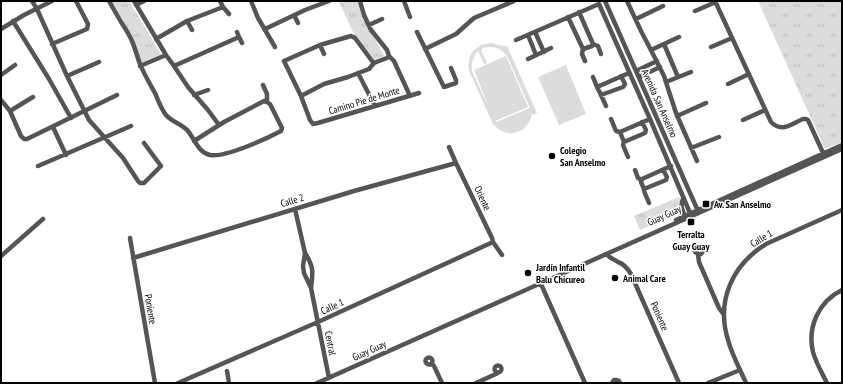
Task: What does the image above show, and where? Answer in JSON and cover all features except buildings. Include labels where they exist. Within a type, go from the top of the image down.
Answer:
[{"type":"street","points":[[32,1],[89,120],[123,158],[138,181],[141,183],[144,183],[161,166],[144,143]]},
{"type":"street","points":[[1,29],[13,21],[52,1]]},
{"type":"street","points":[[52,44],[87,29],[88,24],[76,1]]},
{"type":"street","points":[[109,1],[132,40],[140,66],[164,112],[170,119],[185,129],[203,152],[209,155],[217,155],[251,145],[280,132],[282,127],[270,104],[267,102],[267,94],[263,85]]},
{"type":"street","points":[[144,1],[135,3],[156,39],[188,87],[219,125]]},
{"type":"street","points":[[220,1],[229,14]]},
{"type":"street","points":[[251,1],[258,18],[275,47]]},
{"type":"street","points":[[265,29],[294,15],[329,1]]},
{"type":"street","points":[[360,1],[373,33],[395,62],[410,96]]},
{"type":"street","points":[[404,1],[410,17]]},
{"type":"street","points":[[425,49],[456,34],[474,18],[514,1]]},
{"type":"street","name":"Avenida San Anselmo","points":[[605,1],[698,211]]},
{"type":"street","points":[[627,1],[660,67],[677,116],[697,161]]},
{"type":"street","points":[[694,11],[716,1],[771,122],[775,126],[784,128],[804,119],[808,120],[824,155]]},
{"type":"street","points":[[516,40],[599,4],[671,166],[690,213]]},
{"type":"street","points":[[636,19],[663,6]]},
{"type":"street","points":[[156,39],[188,21],[223,7]]},
{"type":"street","points":[[579,12],[593,44],[598,46],[601,54]]},
{"type":"street","points":[[294,15],[298,23]]},
{"type":"street","points":[[568,17],[583,49],[582,54],[584,61]]},
{"type":"street","points":[[369,25],[382,18]]},
{"type":"street","points":[[13,21],[71,118]]},
{"type":"street","points":[[188,21],[192,30]]},
{"type":"street","points":[[238,32],[242,44]]},
{"type":"street","points":[[417,32],[443,87],[446,88],[456,83],[451,68]]},
{"type":"street","points":[[535,32],[544,52]]},
{"type":"street","points":[[528,35],[536,55]]},
{"type":"street","points":[[374,63],[353,36],[320,45],[284,61],[301,96],[324,84],[369,68],[374,63],[389,56]]},
{"type":"street","points":[[651,50],[678,37]]},
{"type":"street","points":[[174,66],[239,38]]},
{"type":"street","points":[[711,47],[732,38]]},
{"type":"street","points":[[583,49],[592,46],[593,44]]},
{"type":"street","points":[[664,44],[678,77]]},
{"type":"street","points":[[320,45],[324,54]]},
{"type":"street","points":[[528,59],[551,48]]},
{"type":"street","points":[[140,66],[166,54]]},
{"type":"street","points":[[636,71],[657,61]]},
{"type":"street","points":[[67,76],[99,62]]},
{"type":"street","points":[[1,75],[15,65]]},
{"type":"street","points":[[639,77],[660,67]]},
{"type":"street","points":[[666,82],[691,72]]},
{"type":"street","points":[[358,73],[375,106]]},
{"type":"street","points":[[597,87],[629,73]]},
{"type":"street","points":[[728,84],[749,74]]},
{"type":"street","points":[[601,95],[623,87],[624,84],[621,76]]},
{"type":"street","points":[[593,77],[606,106]]},
{"type":"street","points":[[194,95],[208,90]]},
{"type":"street","name":"Camino Pie de Monte","points":[[301,96],[313,124],[420,93]]},
{"type":"street","points":[[1,100],[10,111],[21,136],[24,139],[28,139],[117,95]]},
{"type":"street","points":[[10,111],[33,97]]},
{"type":"street","points":[[194,140],[263,102],[267,102]]},
{"type":"street","points":[[677,116],[706,103]]},
{"type":"street","points":[[744,120],[766,110]]},
{"type":"street","points":[[620,132],[650,119]]},
{"type":"street","points":[[611,120],[616,131],[620,132],[624,142],[623,145],[628,156]]},
{"type":"street","points":[[624,142],[645,133],[646,130],[642,122]]},
{"type":"street","points":[[38,166],[131,126]]},
{"type":"street","points":[[52,127],[66,155]]},
{"type":"street","points":[[692,148],[719,137]]},
{"type":"street","name":"Guay Guay","points":[[717,203],[723,202],[824,155],[842,145]]},
{"type":"street","name":"Oriente","points":[[450,147],[493,242],[502,255]]},
{"type":"street","name":"Guay Guay","points":[[636,239],[824,155],[842,149]]},
{"type":"street","name":"Calle 2","points":[[134,258],[295,209],[456,163]]},
{"type":"street","points":[[642,180],[671,166]]},
{"type":"street","points":[[635,170],[638,178],[642,180],[641,182],[649,203]]},
{"type":"street","points":[[644,189],[666,180],[667,177],[663,170]]},
{"type":"street","points":[[684,199],[681,206],[685,216]]},
{"type":"street","name":"Central","points":[[295,209],[305,253],[312,266],[311,288]]},
{"type":"street","name":"Calle 1","points":[[746,383],[728,340],[726,330],[724,315],[726,296],[731,282],[739,268],[750,255],[760,247],[842,210]]},
{"type":"street","name":"Guay Guay","points":[[495,304],[512,294],[609,252],[690,213],[698,211]]},
{"type":"street","points":[[1,256],[43,219]]},
{"type":"street","name":"Poniente","points":[[130,238],[155,383]]},
{"type":"street","name":"Calle 1","points":[[178,383],[318,322],[493,242]]},
{"type":"street","name":"Poniente","points":[[609,252],[631,274],[679,383]]},
{"type":"street","name":"Central","points":[[305,253],[303,261],[304,272],[311,288],[328,378]]},
{"type":"street","name":"Calle 1","points":[[698,254],[699,262],[719,308],[724,315]]},
{"type":"street","name":"Guay Guay","points":[[317,383],[541,284],[563,272]]},
{"type":"street","points":[[541,284],[585,383]]},
{"type":"street","points":[[827,383],[814,354],[812,330],[821,308],[830,298],[842,290]]},
{"type":"street","points":[[432,364],[442,383]]},
{"type":"street","points":[[708,383],[740,370]]},
{"type":"street","points":[[228,371],[229,383]]},
{"type":"street","points":[[476,383],[498,373]]},
{"type":"street","points":[[612,383],[616,380],[620,383]]},
{"type":"green space","points":[[112,1],[129,1],[161,54],[141,63],[134,41]]},
{"type":"green space","points":[[338,1],[358,1],[370,31],[385,57],[373,62],[354,34]]},
{"type":"green space","points":[[758,1],[842,1],[842,142],[825,149]]},
{"type":"green space","points":[[491,43],[507,46],[537,113],[532,114],[530,121],[521,130],[510,133],[504,132],[493,124],[468,66],[470,56],[473,51],[481,45]],"holes":[[[489,47],[499,49],[507,56],[530,108],[496,122],[495,121],[528,107],[506,56],[474,70],[490,110],[472,71],[474,58],[478,51],[484,64],[487,63],[481,50]]]},
{"type":"green space","points":[[566,65],[586,114],[559,125],[538,77]]},
{"type":"green space","points":[[679,197],[680,200],[677,206],[681,213],[640,230],[634,216]]},
{"type":"place","name":"Colegio San Anselmo","points":[[552,156]]},
{"type":"place","name":"Av. San Anselmo","points":[[706,204]]},
{"type":"place","name":"Terralta Guay Guay","points":[[691,222]]},
{"type":"place","name":"Jardín Infantil Balu Chicureo","points":[[528,273]]},
{"type":"place","name":"Animal Care","points":[[615,278]]}]
